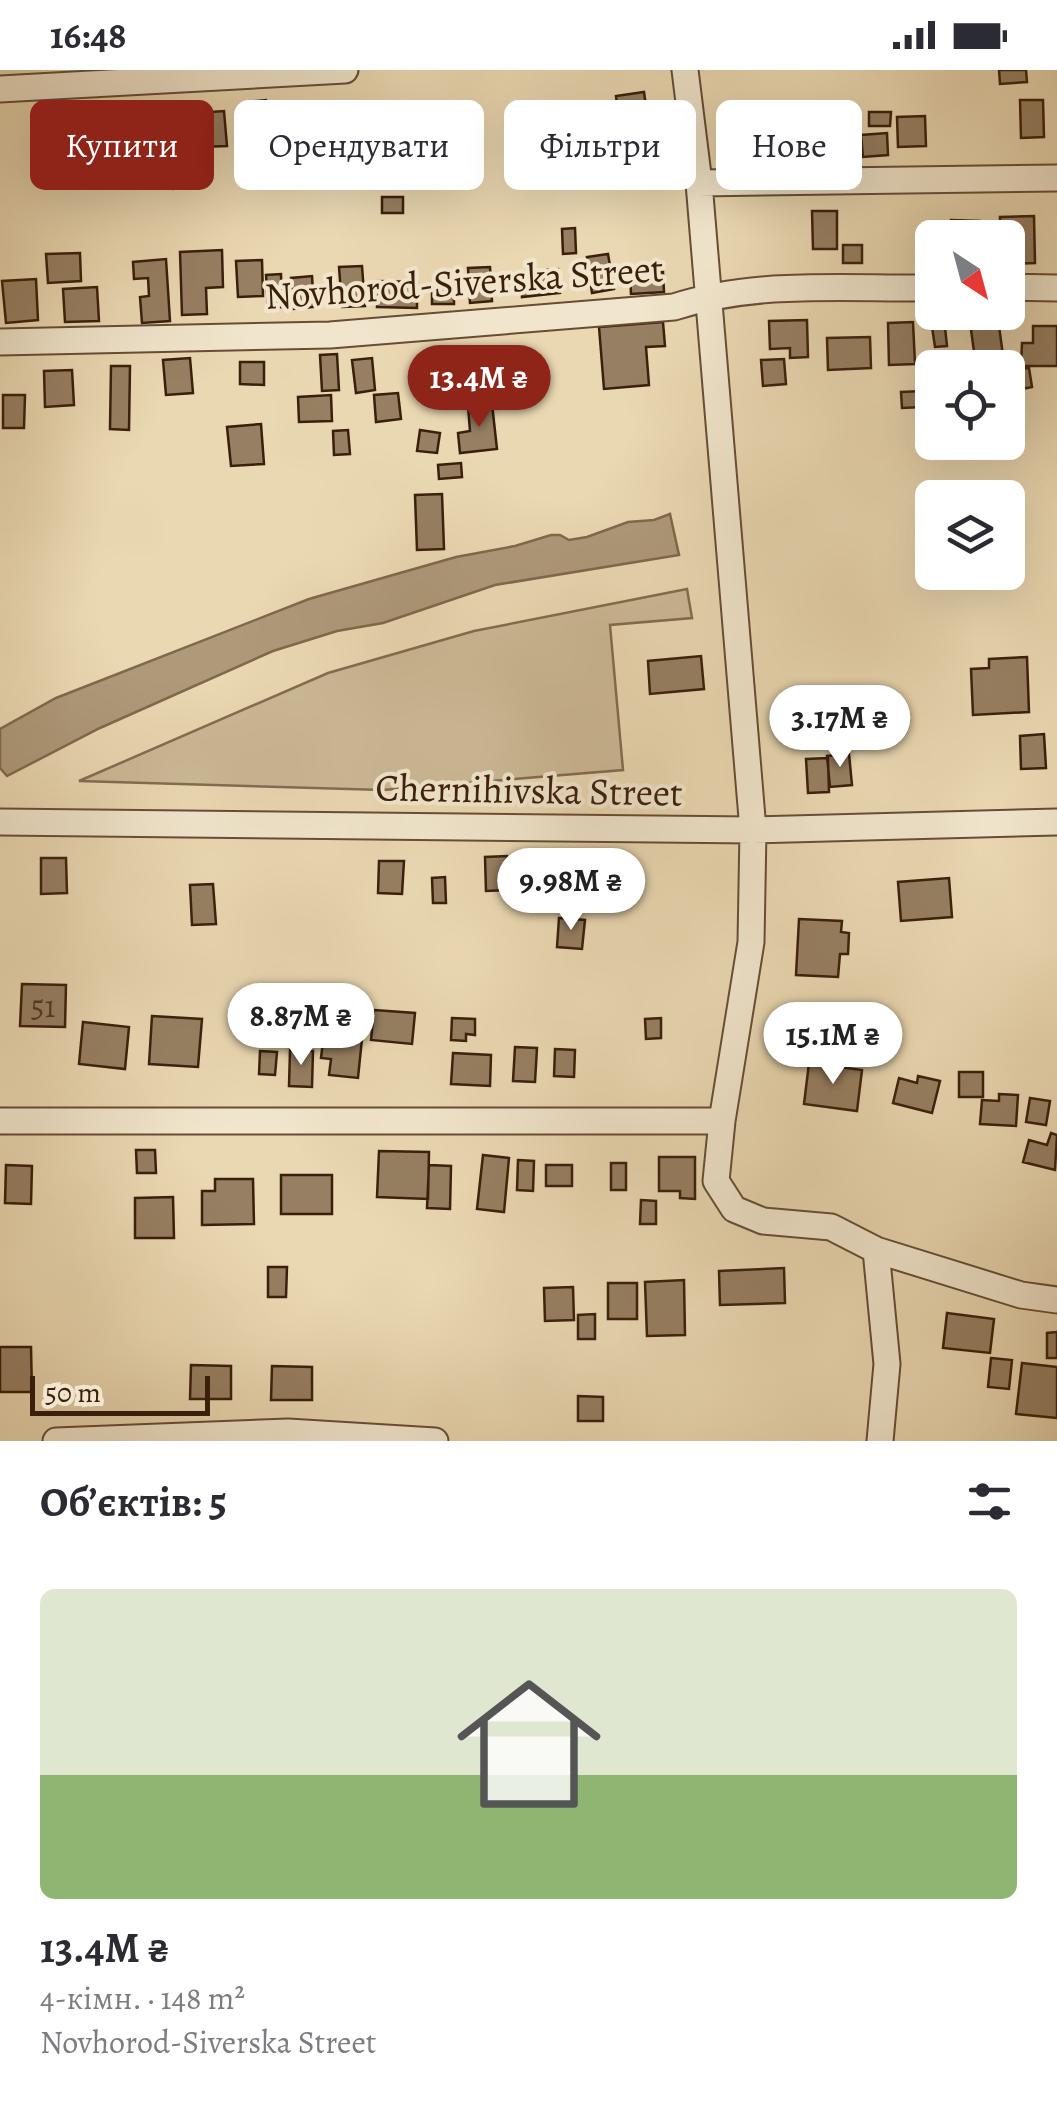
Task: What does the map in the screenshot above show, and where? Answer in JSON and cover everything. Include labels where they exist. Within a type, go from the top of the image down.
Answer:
[{"type":"street","points":[[0,89],[345,70]]},
{"type":"street","points":[[686,70],[753,830],[751,942],[716,1180],[734,1210],[763,1221],[830,1227],[876,1250],[1022,1294],[1057,1300]]},
{"type":"street","points":[[698,183],[1057,178]]},
{"type":"street","name":"Novhorod-Siverska Street","points":[[0,342],[330,334],[674,307],[708,296],[751,290],[915,288]]},
{"type":"street","points":[[1025,288],[1057,288]]},
{"type":"street","name":"Chernihivska Street","points":[[0,822],[753,830],[1057,822]]},
{"type":"street","points":[[0,1121],[722,1121]]},
{"type":"street","points":[[876,1250],[886,1364],[880,1441]]},
{"type":"street","points":[[56,1441],[288,1432],[435,1441]]},
{"type":"shaded area","points":[[670,514],[679,555],[495,585],[383,623],[337,631],[273,651],[100,728],[7,776],[0,768],[0,729],[56,698],[309,599],[456,557],[551,535],[569,540],[587,537],[628,522]]},
{"type":"shaded area","points":[[687,589],[692,618],[610,625],[623,770],[383,790],[79,781],[328,673],[474,631]]},
{"type":"building","points":[[999,70],[1026,70],[1027,82],[1000,84]]},
{"type":"building","points":[[644,92],[645,100],[616,100],[616,96]]},
{"type":"building","points":[[1020,100],[1043,100],[1044,137],[1021,138]]},
{"type":"building","points":[[224,111],[227,146],[214,146],[214,112]]},
{"type":"building","points":[[869,112],[891,112],[890,126],[869,126]]},
{"type":"building","points":[[925,116],[926,146],[898,147],[897,117]]},
{"type":"building","points":[[887,133],[888,155],[863,157],[862,135]]},
{"type":"building","points":[[382,197],[403,197],[403,213],[382,213]]},
{"type":"building","points":[[812,211],[837,211],[837,249],[813,249]]},
{"type":"building","points":[[1034,216],[1035,263],[1025,263],[1025,220],[1000,217]]},
{"type":"building","points":[[575,228],[576,253],[563,254],[562,229]]},
{"type":"building","points":[[843,245],[862,245],[862,263],[843,263]]},
{"type":"building","points":[[222,250],[223,287],[206,288],[207,314],[182,315],[180,252]]},
{"type":"building","points":[[80,253],[81,281],[48,283],[46,254]]},
{"type":"building","points":[[608,254],[614,289],[592,293],[587,257]]},
{"type":"building","points":[[166,259],[170,321],[142,323],[140,297],[149,296],[148,278],[134,279],[133,262]]},
{"type":"building","points":[[262,260],[263,296],[238,297],[236,261]]},
{"type":"building","points":[[362,266],[365,306],[342,307],[339,267]]},
{"type":"building","points":[[490,267],[492,301],[470,303],[468,268]]},
{"type":"building","points":[[558,269],[560,293],[522,297],[520,272]]},
{"type":"building","points":[[663,272],[664,292],[631,294],[630,273]]},
{"type":"building","points":[[281,274],[282,307],[268,308],[266,275]]},
{"type":"building","points":[[312,276],[314,307],[294,309],[291,278]]},
{"type":"building","points":[[36,279],[38,320],[6,323],[2,281]]},
{"type":"building","points":[[378,281],[417,282],[417,308],[377,307]]},
{"type":"building","points":[[432,285],[454,285],[454,304],[432,304]]},
{"type":"building","points":[[97,287],[99,321],[65,322],[63,289]]},
{"type":"building","points":[[807,320],[808,357],[790,358],[790,348],[770,349],[769,321]]},
{"type":"building","points":[[663,322],[665,346],[646,347],[649,385],[604,389],[599,327]]},
{"type":"building","points":[[913,322],[915,364],[889,365],[888,323]]},
{"type":"building","points":[[1033,326],[1057,326],[1057,366],[1025,366],[1022,343],[1033,343]]},
{"type":"building","points":[[932,330],[945,330],[947,346],[935,347]]},
{"type":"building","points":[[971,330],[1000,330],[1002,350],[974,350]]},
{"type":"building","points":[[870,337],[871,368],[828,370],[827,338]]},
{"type":"building","points":[[337,354],[339,390],[322,391],[320,355]]},
{"type":"building","points":[[190,358],[193,393],[166,395],[163,360]]},
{"type":"building","points":[[372,358],[375,390],[356,393],[352,360]]},
{"type":"building","points":[[784,359],[786,384],[763,386],[761,360]]},
{"type":"building","points":[[240,362],[264,362],[264,385],[240,384]]},
{"type":"building","points":[[111,366],[130,366],[129,430],[110,429]]},
{"type":"building","points":[[1029,368],[1032,387],[1025,388],[1025,369]]},
{"type":"building","points":[[72,370],[74,405],[45,407],[44,371]]},
{"type":"building","points":[[539,374],[543,395],[516,400],[512,379]]},
{"type":"building","points":[[915,391],[915,407],[902,408],[901,392]]},
{"type":"building","points":[[398,393],[401,419],[376,422],[374,395]]},
{"type":"building","points":[[3,395],[25,395],[24,428],[3,428]]},
{"type":"building","points":[[331,395],[332,421],[299,422],[298,397]]},
{"type":"building","points":[[492,404],[497,449],[460,453],[458,433],[470,431],[468,406]]},
{"type":"building","points":[[261,424],[264,464],[231,466],[227,427]]},
{"type":"building","points":[[348,430],[350,454],[334,455],[333,431]]},
{"type":"building","points":[[420,430],[440,433],[437,453],[417,451]]},
{"type":"building","points":[[461,463],[462,477],[439,479],[438,465]]},
{"type":"building","points":[[442,494],[444,549],[417,550],[415,495]]},
{"type":"building","points":[[701,656],[704,689],[650,694],[648,661]]},
{"type":"building","points":[[1027,657],[1029,712],[973,715],[971,669],[989,668],[989,659]]},
{"type":"building","points":[[1044,734],[1046,768],[1021,769],[1020,736]]},
{"type":"building","points":[[849,754],[852,785],[830,787],[827,756]]},
{"type":"building","points":[[828,758],[829,792],[808,793],[806,759]]},
{"type":"building","points":[[507,856],[508,890],[486,891],[485,857]]},
{"type":"building","points":[[41,858],[66,858],[67,893],[41,894]]},
{"type":"building","points":[[379,861],[404,861],[402,894],[378,893]]},
{"type":"building","points":[[546,868],[580,868],[580,899],[545,899]]},
{"type":"building","points":[[445,877],[446,903],[433,903],[432,878]]},
{"type":"building","points":[[949,878],[952,917],[901,921],[898,882]]},
{"type":"building","points":[[213,884],[216,924],[192,925],[190,885]]},
{"type":"building","points":[[559,918],[585,920],[582,949],[557,947]]},
{"type":"building","points":[[799,919],[842,921],[841,932],[849,933],[848,954],[840,954],[838,977],[796,975]]},
{"type":"building","points":[[22,984],[66,985],[65,1027],[20,1026]]},
{"type":"building","points":[[374,1010],[415,1013],[412,1044],[371,1040]]},
{"type":"building","points":[[152,1016],[202,1019],[198,1067],[149,1064]]},
{"type":"building","points":[[452,1018],[475,1019],[475,1035],[466,1034],[466,1041],[451,1040]]},
{"type":"building","points":[[661,1018],[661,1038],[646,1039],[645,1019]]},
{"type":"building","points":[[83,1022],[129,1027],[125,1069],[79,1064]]},
{"type":"building","points":[[325,1025],[363,1029],[358,1078],[329,1075],[331,1059],[321,1058]]},
{"type":"building","points":[[515,1047],[537,1048],[535,1082],[513,1081]]},
{"type":"building","points":[[555,1049],[575,1050],[574,1077],[554,1076]]},
{"type":"building","points":[[290,1050],[313,1051],[312,1087],[289,1086]]},
{"type":"building","points":[[260,1051],[277,1052],[275,1075],[259,1074]]},
{"type":"building","points":[[453,1053],[491,1055],[490,1086],[451,1084]]},
{"type":"building","points":[[809,1063],[862,1070],[857,1111],[804,1104]]},
{"type":"building","points":[[959,1072],[983,1072],[983,1097],[959,1097]]},
{"type":"building","points":[[918,1076],[940,1081],[932,1113],[893,1103],[899,1078],[917,1083]]},
{"type":"building","points":[[999,1094],[1018,1095],[1016,1126],[980,1124],[982,1100],[999,1101]]},
{"type":"building","points":[[1030,1098],[1050,1101],[1046,1125],[1026,1122]]},
{"type":"building","points":[[1051,1133],[1057,1135],[1055,1170],[1023,1162],[1029,1140],[1047,1145]]},
{"type":"building","points":[[136,1150],[155,1150],[156,1173],[137,1173]]},
{"type":"building","points":[[379,1151],[429,1152],[428,1199],[377,1197]]},
{"type":"building","points":[[483,1155],[509,1158],[504,1212],[477,1209]]},
{"type":"building","points":[[659,1157],[695,1157],[695,1199],[680,1198],[680,1191],[659,1191]]},
{"type":"building","points":[[518,1160],[534,1161],[533,1191],[517,1190]]},
{"type":"building","points":[[611,1163],[626,1163],[626,1190],[611,1190]]},
{"type":"building","points":[[6,1165],[32,1166],[31,1204],[5,1203]]},
{"type":"building","points":[[429,1165],[451,1166],[450,1209],[427,1208]]},
{"type":"building","points":[[546,1165],[572,1165],[572,1186],[546,1186]]},
{"type":"building","points":[[281,1175],[332,1175],[332,1214],[281,1214]]},
{"type":"building","points":[[215,1179],[253,1179],[254,1224],[202,1225],[202,1191],[215,1191]]},
{"type":"building","points":[[173,1197],[174,1238],[135,1238],[135,1198]]},
{"type":"building","points":[[641,1200],[656,1201],[656,1224],[640,1224]]},
{"type":"building","points":[[268,1267],[287,1267],[286,1297],[268,1297]]},
{"type":"building","points":[[784,1268],[785,1303],[720,1305],[719,1271]]},
{"type":"building","points":[[684,1280],[685,1335],[647,1336],[645,1282]]},
{"type":"building","points":[[608,1283],[637,1283],[637,1319],[608,1319]]},
{"type":"building","points":[[573,1287],[574,1320],[545,1321],[544,1288]]},
{"type":"building","points":[[947,1313],[994,1319],[990,1353],[943,1348]]},
{"type":"building","points":[[595,1314],[595,1339],[578,1339],[578,1315]]},
{"type":"building","points":[[1057,1332],[1057,1358],[1047,1358],[1047,1333]]},
{"type":"building","points":[[0,1347],[31,1347],[32,1392],[0,1392]]},
{"type":"building","points":[[991,1358],[1012,1360],[1009,1389],[988,1387]]},
{"type":"building","points":[[1022,1363],[1057,1367],[1057,1418],[1016,1414]]},
{"type":"building","points":[[191,1365],[231,1366],[231,1399],[190,1399]]},
{"type":"building","points":[[272,1366],[312,1367],[312,1400],[271,1400]]},
{"type":"building","points":[[578,1396],[603,1397],[603,1421],[578,1421]]}]
